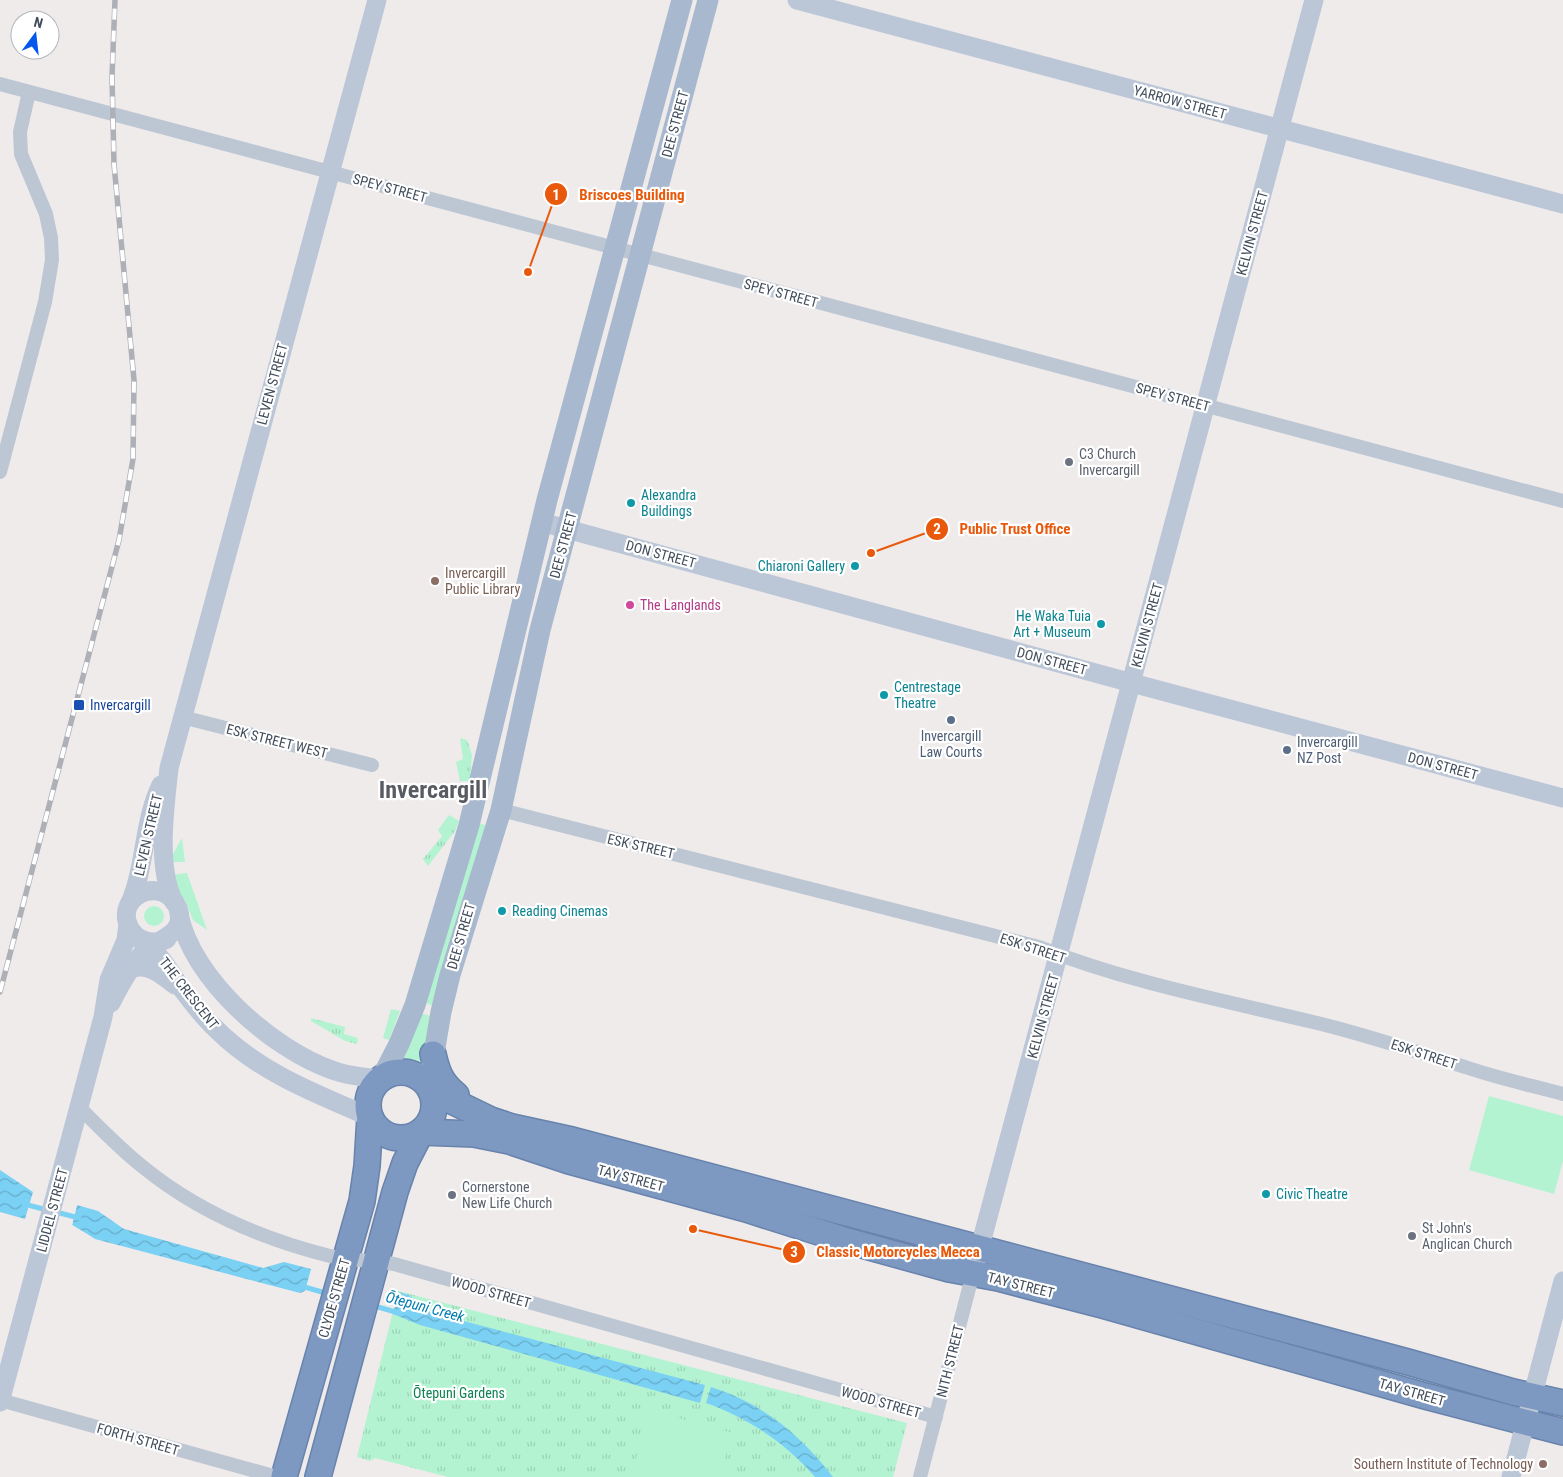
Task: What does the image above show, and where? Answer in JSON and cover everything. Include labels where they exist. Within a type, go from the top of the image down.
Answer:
[{"type":"highway","points":[[433,1054],[436,1070],[442,1082],[457,1096],[570,1150]]},
{"type":"highway","points":[[318,1477],[401,1174],[421,1132],[432,1116],[434,1104],[431,1091],[418,1077],[409,1073],[399,1072],[381,1079],[375,1085],[368,1100],[370,1117],[378,1129],[392,1137],[412,1136],[421,1132]]},
{"type":"highway","name":"TAY STREET","points":[[431,1091],[491,1120],[570,1150],[746,1209],[911,1259],[1102,1305],[1563,1432]]},
{"type":"highway","name":"CLYDE STREET","points":[[284,1477],[365,1184],[370,1117]]},
{"type":"highway","name":"TAY STREET","points":[[421,1132],[492,1137],[570,1150],[980,1249],[1563,1403]]},
{"type":"highway","points":[[401,1174],[407,1163],[420,1150],[441,1142],[570,1150]]},
{"type":"main road","name":"DEE STREET","points":[[381,1079],[399,1044],[415,1005],[469,825],[541,522],[682,0]]},
{"type":"main road","name":"DEE STREET","points":[[431,1091],[433,1054],[441,1012],[458,944],[501,810],[515,753],[526,688],[708,0]]},
{"type":"street","name":"LEVEN STREET","points":[[177,908],[168,888],[165,857],[165,806],[169,768],[377,0]]},
{"type":"street","name":"YARROW STREET","points":[[797,0],[1563,204]]},
{"type":"street","name":"KELVIN STREET","points":[[974,1273],[1314,0]]},
{"type":"street","name":"SPEY STREET","points":[[0,84],[1563,501]]},
{"type":"street","points":[[0,472],[45,302],[52,260],[51,238],[46,214],[21,154],[20,132],[29,92]]},
{"type":"street","name":"DON STREET","points":[[541,522],[1563,798]]},
{"type":"street","name":"ESK STREET WEST","points":[[182,717],[372,765]]},
{"type":"street","name":"LEVEN STREET","points":[[130,903],[138,879],[155,798],[169,768]]},
{"type":"street","name":"ESK STREET","points":[[501,810],[1039,947],[1077,962],[1248,1008],[1313,1022],[1407,1047],[1466,1068],[1563,1094]]},
{"type":"street","points":[[149,891],[163,893],[177,908],[177,928],[153,942],[130,930],[128,924],[130,903],[141,893],[149,891]]},
{"type":"street","name":"THE CRESCENT","points":[[177,908],[182,928],[208,972],[236,1007],[253,1023],[282,1045],[323,1067],[345,1074],[381,1079]]},
{"type":"street","name":"LIDDEL STREET","points":[[0,1401],[103,1017],[109,980],[126,940],[128,924]]},
{"type":"street","name":"THE CRESCENT","points":[[153,942],[187,996],[215,1028],[260,1065],[301,1088],[370,1117]]},
{"type":"street","name":"LIDDEL STREET","points":[[103,1017],[121,982],[153,942]]},
{"type":"street","points":[[131,969],[140,966],[154,970],[187,996]]},
{"type":"street","name":"WOOD STREET","points":[[79,1107],[143,1167],[202,1207],[240,1226],[329,1256],[340,1278],[370,1284],[394,1264],[936,1417]]},
{"type":"street","name":"NITH STREET","points":[[920,1477],[974,1273]]},
{"type":"street","points":[[1511,1477],[1563,1281]]},
{"type":"street","name":"FORTH STREET","points":[[0,1401],[276,1477]]},
{"type":"green space","points":[[460,738],[467,740],[472,755],[470,781],[460,781],[456,762],[463,759]]},
{"type":"green space","points":[[449,815],[459,821],[455,831],[428,866],[423,859],[442,836],[438,830]]},
{"type":"green space","points":[[479,823],[488,826],[453,930],[434,1006],[425,1003]]},
{"type":"green space","points":[[182,838],[185,862],[173,862],[172,856]]},
{"type":"green space","points":[[187,873],[207,930],[193,920],[185,900],[174,888],[171,875]]},
{"type":"green space","points":[[154,906],[161,909],[164,916],[161,923],[154,926],[147,923],[144,916],[147,909]]},
{"type":"green space","points":[[391,1009],[400,1011],[389,1040],[383,1038]]},
{"type":"green space","points":[[420,1013],[431,1016],[423,1062],[403,1058]]},
{"type":"green space","points":[[311,1018],[345,1027],[344,1034],[358,1038],[357,1044],[345,1041],[311,1021]]},
{"type":"green space","points":[[1489,1096],[1563,1116],[1563,1161],[1554,1194],[1469,1170]]},
{"type":"green space","name":"Ōtepuni Gardens","points":[[398,1291],[907,1423],[893,1477],[448,1477],[375,1458],[370,1461],[357,1457]]},
{"type":"green space","points":[[649,1410],[732,1433],[720,1477],[631,1477]]},
{"type":"water","points":[[0,1170],[33,1192],[25,1219],[0,1212]]},
{"type":"water","points":[[77,1205],[98,1211],[124,1229],[263,1268],[284,1262],[311,1269],[305,1291],[300,1293],[95,1239],[72,1225]]},
{"type":"water","points":[[399,1292],[409,1295],[426,1311],[705,1385],[700,1403],[420,1325],[393,1314]]},
{"type":"water","points":[[711,1387],[747,1402],[779,1422],[808,1447],[833,1477],[815,1477],[792,1453],[765,1433],[737,1416],[706,1403]]},
{"type":"pier","points":[[75,1204],[77,1205],[72,1225],[95,1239],[86,1237],[70,1226]]},
{"type":"waterway","name":"Ōtepuni Creek","points":[[24,1204],[47,1210]]},
{"type":"waterway","name":"Ōtepuni Creek","points":[[56,1212],[79,1218]]},
{"type":"waterway","name":"Ōtepuni Creek","points":[[301,1286],[329,1294]]},
{"type":"waterway","name":"Ōtepuni Creek","points":[[371,1305],[399,1313]]},
{"type":"railway","points":[[0,992],[119,540],[133,459],[134,380],[114,164],[112,77],[115,0]]},
{"type":"place","name":"Briscoes Building","points":[[528,272]]},
{"type":"place","name":"C3 Church Invercargill","points":[[1069,462]]},
{"type":"place","name":"Alexandra Buildings","points":[[631,503]]},
{"type":"place","name":"Public Trust Office","points":[[871,553]]},
{"type":"place","name":"Chiaroni Gallery","points":[[855,566]]},
{"type":"place","name":"Invercargill Public Library","points":[[435,581]]},
{"type":"place","name":"The Langlands","points":[[630,605]]},
{"type":"place","name":"He Waka Tuia Art + Museum","points":[[1101,624]]},
{"type":"place","name":"Centrestage Theatre","points":[[884,695]]},
{"type":"place","name":"Invercargill","points":[[79,705]]},
{"type":"place","name":"Invercargill Law Courts","points":[[951,720]]},
{"type":"place","name":"Invercargill NZ Post","points":[[1287,750]]},
{"type":"place","name":"Reading Cinemas","points":[[502,911]]},
{"type":"place","name":"Civic Theatre","points":[[1266,1194]]},
{"type":"place","name":"Cornerstone New Life Church","points":[[452,1195]]},
{"type":"place","name":"Classic Motorcycles Mecca","points":[[693,1229]]},
{"type":"place","name":"St John's Anglican Church","points":[[1412,1236]]},
{"type":"place","name":"Southern Institute of Technology","points":[[1543,1464]]},
{"type":"district","name":"Invercargill","points":[[433,790]]}]
